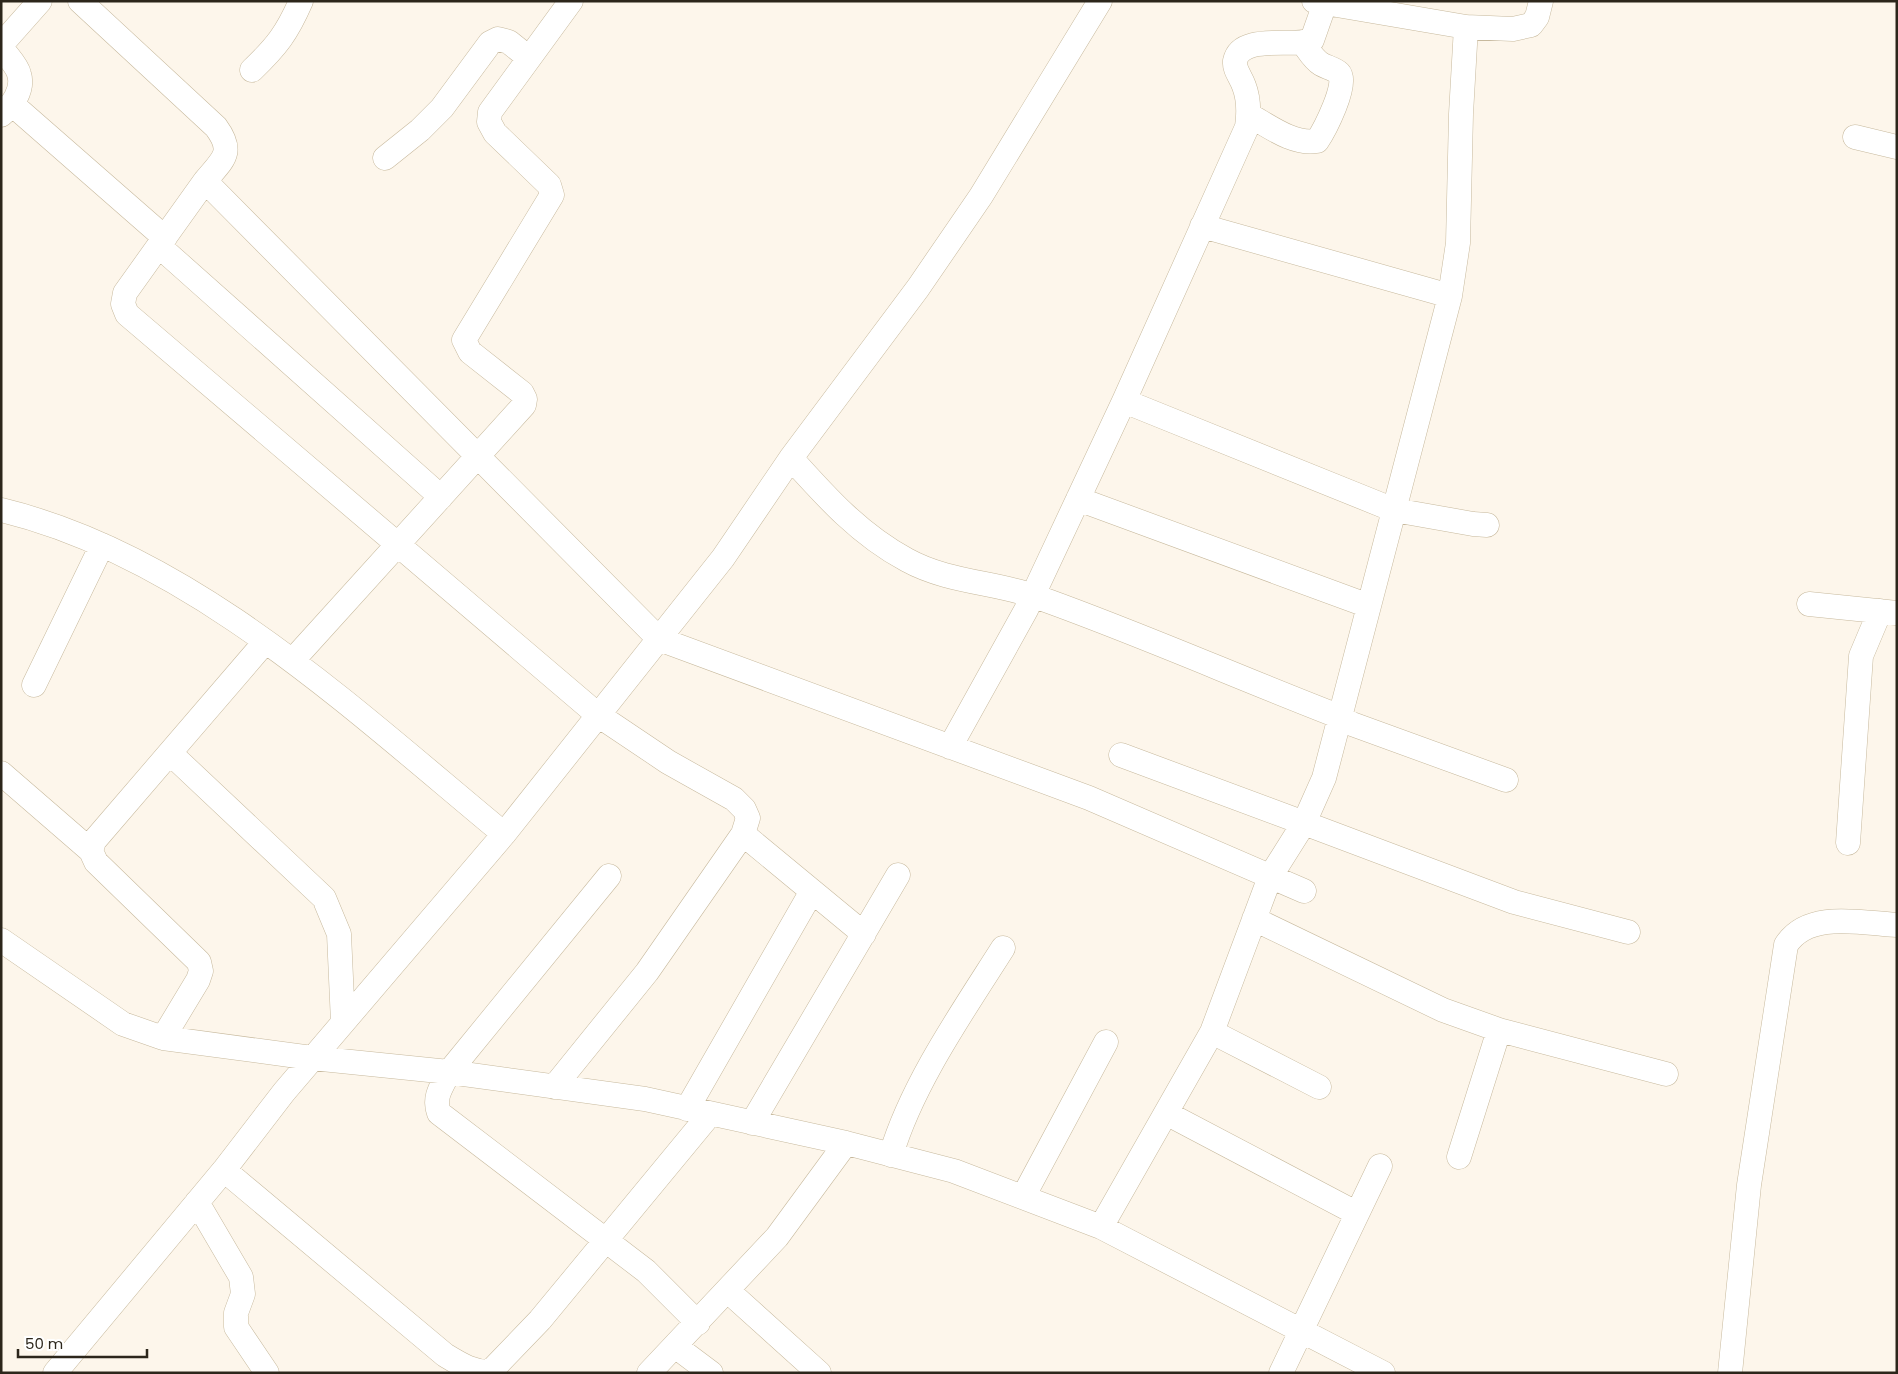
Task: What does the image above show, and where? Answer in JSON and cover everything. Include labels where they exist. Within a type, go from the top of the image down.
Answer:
[{"type":"street","points":[[40,1],[1,46],[19,74],[18,90],[7,110],[162,242],[441,497]]},
{"type":"street","points":[[80,1],[216,127],[226,140],[227,150],[222,160],[125,293],[123,304],[127,314],[598,715],[690,776],[734,799],[744,809],[748,818],[743,834],[647,972],[554,1087]]},
{"type":"street","points":[[252,70],[278,46],[290,27],[301,1]]},
{"type":"street","points":[[293,660],[524,405],[525,399],[522,393],[470,352],[464,340],[552,195],[549,185],[495,133],[489,122],[490,112],[498,98],[571,1]]},
{"type":"street","points":[[55,1373],[224,1170],[312,1058],[504,834],[724,558],[791,458],[918,288],[982,196],[1100,1]]},
{"type":"street","points":[[950,747],[1032,596],[1124,402],[1246,127],[1249,115],[1248,100],[1235,62],[1238,53],[1249,46],[1265,42],[1303,43],[1312,40],[1317,30],[1319,2],[1466,27],[1513,29],[1531,26],[1537,17],[1541,1]]},
{"type":"street","points":[[1101,1227],[1212,1032],[1270,876],[1304,823],[1324,778],[1450,296],[1458,243],[1460,114],[1466,27]]},
{"type":"street","points":[[385,158],[420,130],[442,108],[490,43],[498,39],[509,42],[529,58]]},
{"type":"street","points":[[1249,115],[1295,140],[1308,143],[1317,141],[1323,132],[1341,88],[1342,79],[1339,73],[1319,63],[1303,43]]},
{"type":"street","points":[[1855,137],[1897,147]]},
{"type":"street","points":[[205,181],[659,639],[1089,798],[1304,891]]},
{"type":"street","points":[[1202,226],[1450,296]]},
{"type":"street","points":[[1124,402],[1394,510],[1487,525]]},
{"type":"street","points":[[791,458],[843,515],[875,541],[908,561],[962,581],[1032,596],[1339,719],[1506,780]]},
{"type":"street","points":[[1078,499],[1369,606]]},
{"type":"street","points":[[1,510],[102,545],[196,595],[293,660],[504,834]]},
{"type":"street","points":[[34,685],[102,545]]},
{"type":"street","points":[[1809,604],[1889,612],[1861,656],[1848,843]]},
{"type":"street","points":[[91,851],[94,841],[265,642]]},
{"type":"street","points":[[170,753],[324,898],[339,934],[343,1022]]},
{"type":"street","points":[[1121,755],[1514,902],[1628,932]]},
{"type":"street","points":[[1,773],[91,851],[96,862],[199,962],[201,971],[198,980],[163,1038]]},
{"type":"street","points":[[743,834],[864,934]]},
{"type":"street","points":[[752,1123],[898,875]]},
{"type":"street","points":[[609,876],[450,1072],[437,1095],[436,1104],[439,1113],[646,1270],[698,1323]]},
{"type":"street","points":[[687,1109],[812,891]]},
{"type":"street","points":[[1254,919],[1444,1010],[1499,1030],[1666,1074]]},
{"type":"street","points":[[1730,1373],[1749,1184],[1784,951],[1791,936],[1799,930],[1822,921],[1897,925]]},
{"type":"street","points":[[1,940],[123,1024],[163,1038],[312,1058],[450,1072],[645,1099],[846,1143],[954,1172],[1101,1227],[1383,1373]]},
{"type":"street","points":[[891,1156],[900,1126],[959,1015],[1003,948]]},
{"type":"street","points":[[1459,1157],[1499,1030]]},
{"type":"street","points":[[1212,1032],[1319,1087]]},
{"type":"street","points":[[1023,1198],[1106,1042]]},
{"type":"street","points":[[1166,1112],[1356,1213]]},
{"type":"street","points":[[224,1170],[445,1355],[478,1372],[490,1372],[498,1367],[710,1114]]},
{"type":"street","points":[[649,1373],[777,1238],[846,1143]]},
{"type":"street","points":[[1281,1373],[1380,1166]]},
{"type":"street","points":[[197,1202],[241,1277],[243,1294],[236,1313],[236,1328],[267,1373]]},
{"type":"street","points":[[728,1291],[819,1373]]},
{"type":"street","points":[[675,1346],[711,1373]]}]
